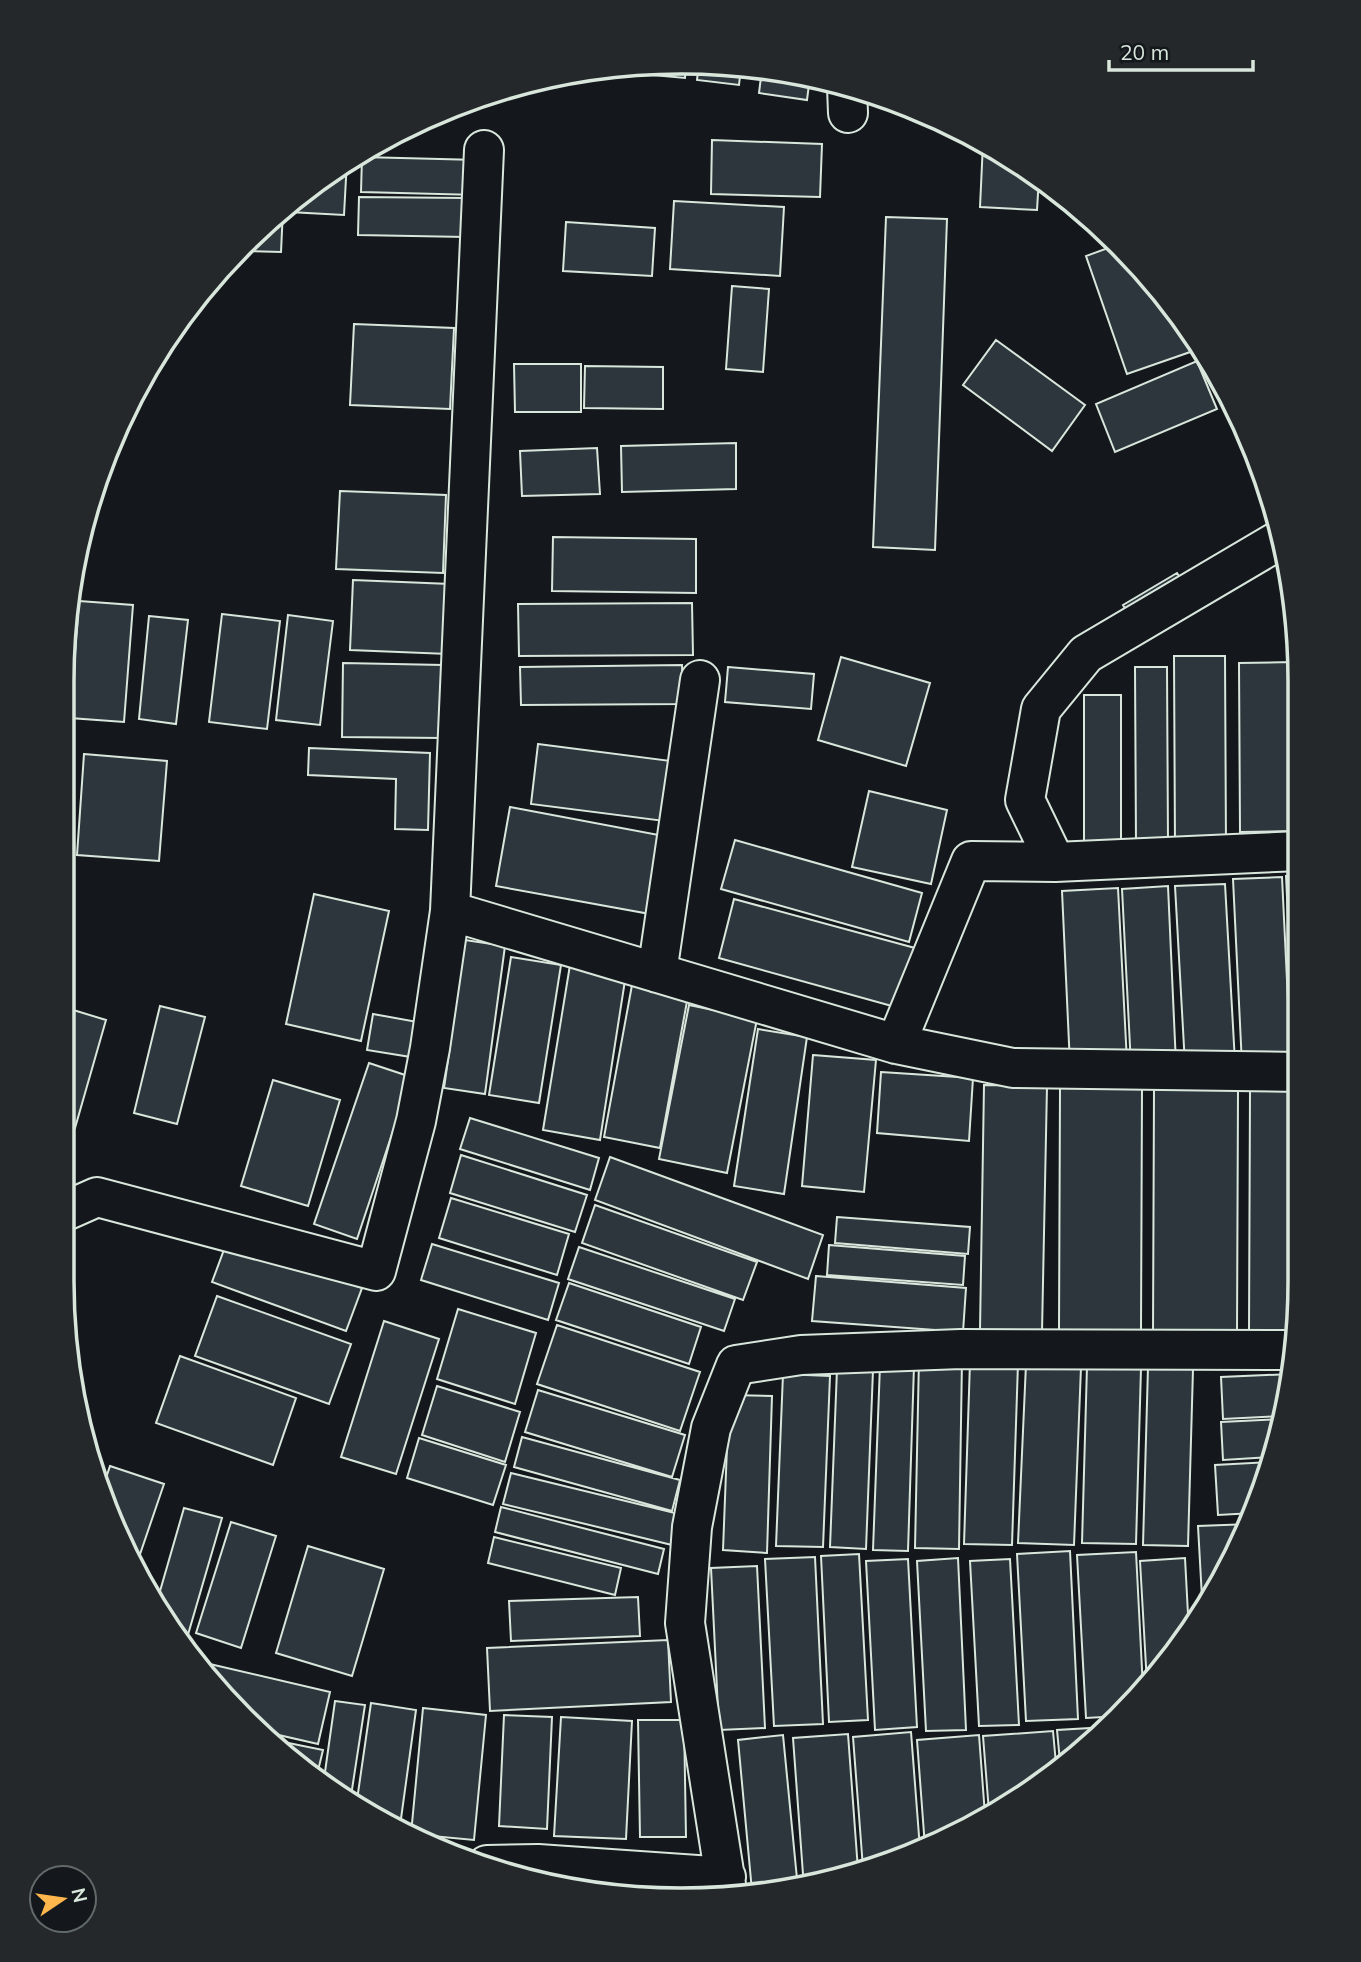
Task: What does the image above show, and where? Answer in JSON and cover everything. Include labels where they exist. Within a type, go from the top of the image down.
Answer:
[{"type":"street","points":[[74,1207],[97,1197],[376,1271],[416,1121],[430,1048],[450,911],[484,150]]},
{"type":"street","points":[[1055,862],[1025,800],[1041,709],[1086,654],[1272,544]]},
{"type":"street","points":[[657,973],[700,680]]},
{"type":"street","points":[[896,1044],[971,861],[1055,862],[1288,852]]},
{"type":"street","points":[[450,911],[896,1044],[1013,1068],[1288,1072]]},
{"type":"street","points":[[512,1865],[538,1864],[727,1884],[685,1623],[692,1527],[711,1428],[736,1365],[801,1355],[961,1349],[1283,1350]]},
{"type":"building","points":[[685,74],[685,78],[650,75]]},
{"type":"building","points":[[698,74],[740,77],[739,85],[697,80]]},
{"type":"building","points":[[761,79],[809,87],[807,100],[759,93]]},
{"type":"building","points":[[712,140],[822,144],[820,197],[711,194]]},
{"type":"building","points":[[982,154],[1038,191],[1037,210],[980,207]]},
{"type":"building","points":[[373,157],[478,160],[478,195],[361,192],[362,164]]},
{"type":"building","points":[[346,174],[344,215],[295,212]]},
{"type":"building","points":[[359,197],[466,198],[466,237],[358,235]]},
{"type":"building","points":[[674,201],[784,207],[780,276],[670,269]]},
{"type":"building","points":[[886,217],[947,219],[935,550],[873,547]]},
{"type":"building","points":[[282,222],[281,252],[251,251]]},
{"type":"building","points":[[566,222],[655,228],[652,276],[563,271]]},
{"type":"building","points":[[1107,248],[1162,311],[1190,352],[1127,374],[1086,256]]},
{"type":"building","points":[[732,286],[769,289],[763,372],[726,369]]},
{"type":"building","points":[[354,324],[454,328],[450,409],[350,405]]},
{"type":"building","points":[[996,340],[1085,405],[1052,451],[963,385]]},
{"type":"building","points":[[1196,361],[1217,409],[1115,452],[1096,404]]},
{"type":"building","points":[[514,364],[581,364],[581,412],[515,412]]},
{"type":"building","points":[[585,366],[663,367],[663,409],[584,408]]},
{"type":"building","points":[[736,443],[736,489],[622,492],[621,446]]},
{"type":"building","points":[[597,448],[600,494],[522,496],[520,451]]},
{"type":"building","points":[[340,491],[446,495],[443,573],[336,569]]},
{"type":"building","points":[[553,537],[696,539],[696,593],[552,591]]},
{"type":"building","points":[[1177,573],[1186,587],[1132,620],[1123,605]]},
{"type":"building","points":[[353,580],[450,584],[448,654],[350,650]]},
{"type":"building","points":[[79,601],[133,605],[124,722],[74,718]]},
{"type":"building","points":[[692,603],[693,655],[519,656],[518,604]]},
{"type":"building","points":[[222,614],[280,621],[267,729],[209,722]]},
{"type":"building","points":[[288,615],[333,621],[320,725],[276,720]]},
{"type":"building","points":[[149,616],[188,620],[176,724],[139,719]]},
{"type":"building","points":[[1174,656],[1225,656],[1226,847],[1175,847]]},
{"type":"building","points":[[841,657],[930,683],[906,766],[818,740]]},
{"type":"building","points":[[1287,662],[1288,831],[1240,832],[1239,663]]},
{"type":"building","points":[[343,663],[443,665],[442,738],[342,737]]},
{"type":"building","points":[[682,665],[683,704],[521,705],[520,667]]},
{"type":"building","points":[[728,667],[814,674],[811,709],[725,702]]},
{"type":"building","points":[[1135,667],[1167,667],[1168,842],[1136,843]]},
{"type":"building","points":[[1084,695],[1121,695],[1121,848],[1084,848]]},
{"type":"building","points":[[538,744],[671,761],[664,821],[531,804]]},
{"type":"building","points":[[309,748],[430,753],[428,830],[395,829],[396,779],[308,775]]},
{"type":"building","points":[[84,754],[167,761],[159,861],[77,855]]},
{"type":"building","points":[[869,791],[947,810],[931,884],[852,867]]},
{"type":"building","points":[[510,807],[664,836],[650,914],[496,886]]},
{"type":"building","points":[[735,840],[922,893],[909,942],[721,889]]},
{"type":"building","points":[[1286,876],[1288,876],[1288,918]]},
{"type":"building","points":[[1282,877],[1288,1063],[1242,1065],[1233,879]]},
{"type":"building","points":[[1225,884],[1235,1062],[1185,1065],[1175,886]]},
{"type":"building","points":[[1168,886],[1176,1064],[1131,1066],[1122,889]]},
{"type":"building","points":[[1118,888],[1127,1062],[1070,1065],[1062,891]]},
{"type":"building","points":[[314,894],[389,911],[361,1041],[286,1024]]},
{"type":"building","points":[[734,899],[915,948],[899,1008],[719,958]]},
{"type":"building","points":[[465,940],[505,946],[485,1094],[444,1088]]},
{"type":"building","points":[[511,957],[561,965],[539,1103],[489,1095]]},
{"type":"building","points":[[570,965],[626,974],[600,1140],[543,1130]]},
{"type":"building","points":[[632,985],[688,996],[660,1148],[604,1137]]},
{"type":"building","points":[[689,1005],[757,1019],[727,1173],[659,1159]]},
{"type":"building","points":[[160,1006],[205,1017],[177,1124],[134,1113]]},
{"type":"building","points":[[74,1010],[106,1020],[74,1128]]},
{"type":"building","points":[[373,1014],[423,1023],[417,1058],[367,1050]]},
{"type":"building","points":[[758,1029],[807,1037],[784,1194],[734,1186]]},
{"type":"building","points":[[813,1055],[876,1060],[864,1192],[802,1186]]},
{"type":"building","points":[[369,1063],[411,1077],[357,1239],[314,1224]]},
{"type":"building","points":[[881,1072],[973,1078],[969,1141],[877,1133]]},
{"type":"building","points":[[273,1080],[340,1100],[308,1206],[241,1186]]},
{"type":"building","points":[[984,1085],[1047,1086],[1042,1332],[980,1330]]},
{"type":"building","points":[[1060,1088],[1142,1088],[1141,1330],[1059,1330]]},
{"type":"building","points":[[1154,1089],[1238,1090],[1237,1335],[1153,1334]]},
{"type":"building","points":[[1250,1089],[1288,1089],[1288,1282],[1285,1334],[1249,1333]]},
{"type":"building","points":[[470,1118],[599,1158],[590,1190],[460,1149]]},
{"type":"building","points":[[461,1155],[587,1195],[575,1232],[450,1193]]},
{"type":"building","points":[[610,1157],[823,1235],[808,1279],[595,1200]]},
{"type":"building","points":[[451,1198],[569,1234],[557,1275],[439,1238]]},
{"type":"building","points":[[595,1205],[757,1262],[743,1300],[582,1243]]},
{"type":"building","points":[[837,1217],[970,1227],[968,1254],[835,1243]]},
{"type":"building","points":[[228,1239],[362,1288],[346,1331],[212,1282]]},
{"type":"building","points":[[432,1244],[559,1283],[548,1320],[421,1280]]},
{"type":"building","points":[[829,1245],[965,1256],[963,1285],[827,1275]]},
{"type":"building","points":[[579,1247],[735,1299],[724,1331],[568,1279]]},
{"type":"building","points":[[816,1276],[966,1288],[963,1332],[812,1321]]},
{"type":"building","points":[[569,1283],[701,1327],[689,1364],[556,1320]]},
{"type":"building","points":[[217,1296],[351,1344],[329,1404],[195,1356]]},
{"type":"building","points":[[458,1309],[536,1333],[515,1404],[437,1379]]},
{"type":"building","points":[[384,1321],[439,1339],[396,1474],[341,1457]]},
{"type":"building","points":[[557,1325],[700,1372],[680,1431],[537,1384]]},
{"type":"building","points":[[180,1356],[296,1398],[273,1465],[156,1423]]},
{"type":"building","points":[[919,1358],[962,1359],[959,1549],[915,1548]]},
{"type":"building","points":[[970,1362],[1018,1363],[1012,1545],[964,1544]]},
{"type":"building","points":[[1026,1364],[1081,1367],[1074,1545],[1018,1543]]},
{"type":"building","points":[[880,1365],[914,1366],[908,1551],[873,1550]]},
{"type":"building","points":[[1087,1366],[1141,1368],[1136,1544],[1082,1543]]},
{"type":"building","points":[[1148,1367],[1193,1369],[1188,1546],[1143,1545]]},
{"type":"building","points":[[837,1369],[873,1370],[866,1549],[830,1547]]},
{"type":"building","points":[[783,1374],[830,1376],[823,1547],[776,1546]]},
{"type":"building","points":[[1280,1374],[1272,1417],[1223,1419],[1221,1377]]},
{"type":"building","points":[[437,1386],[520,1412],[505,1462],[422,1435]]},
{"type":"building","points":[[538,1390],[685,1435],[672,1477],[525,1432]]},
{"type":"building","points":[[729,1395],[772,1396],[767,1553],[723,1550]]},
{"type":"building","points":[[1271,1420],[1261,1458],[1223,1460],[1221,1422]]},
{"type":"building","points":[[522,1437],[680,1480],[672,1511],[514,1467]]},
{"type":"building","points":[[419,1438],[506,1465],[493,1505],[407,1478]]},
{"type":"building","points":[[1260,1463],[1241,1514],[1218,1515],[1215,1465]]},
{"type":"building","points":[[110,1466],[164,1484],[139,1556],[120,1514],[106,1477]]},
{"type":"building","points":[[511,1473],[679,1514],[672,1545],[503,1504]]},
{"type":"building","points":[[501,1507],[664,1549],[658,1574],[495,1532]]},
{"type":"building","points":[[184,1508],[222,1518],[188,1635],[160,1592]]},
{"type":"building","points":[[231,1522],[276,1536],[241,1648],[196,1633]]},
{"type":"building","points":[[1236,1525],[1202,1592],[1198,1526]]},
{"type":"building","points":[[494,1537],[621,1568],[615,1595],[488,1563]]},
{"type":"building","points":[[308,1546],[384,1569],[352,1676],[276,1653]]},
{"type":"building","points":[[1070,1551],[1078,1719],[1026,1721],[1017,1554]]},
{"type":"building","points":[[1136,1552],[1142,1675],[1104,1717],[1086,1718],[1077,1555]]},
{"type":"building","points":[[859,1554],[868,1720],[829,1722],[821,1556]]},
{"type":"building","points":[[815,1557],[823,1724],[774,1726],[765,1559]]},
{"type":"building","points":[[958,1558],[966,1730],[926,1731],[917,1561]]},
{"type":"building","points":[[1185,1558],[1188,1614],[1146,1671],[1140,1561]]},
{"type":"building","points":[[908,1559],[917,1727],[875,1730],[866,1561]]},
{"type":"building","points":[[1010,1559],[1019,1725],[979,1726],[970,1561]]},
{"type":"building","points":[[757,1566],[765,1728],[719,1730],[711,1568]]},
{"type":"building","points":[[638,1597],[640,1636],[511,1641],[509,1601]]},
{"type":"building","points":[[668,1640],[671,1702],[490,1711],[487,1648]]},
{"type":"building","points":[[209,1664],[330,1692],[318,1744],[276,1734],[251,1711]]},
{"type":"building","points":[[335,1701],[365,1705],[352,1791],[325,1773]]},
{"type":"building","points":[[371,1703],[416,1710],[401,1820],[358,1795]]},
{"type":"building","points":[[423,1708],[486,1715],[474,1840],[435,1836],[412,1826]]},
{"type":"building","points":[[504,1715],[552,1717],[547,1829],[499,1826]]},
{"type":"building","points":[[561,1717],[632,1721],[626,1839],[554,1836]]},
{"type":"building","points":[[638,1720],[684,1720],[686,1837],[640,1837]]},
{"type":"building","points":[[1092,1728],[1059,1755],[1057,1730]]},
{"type":"building","points":[[1053,1731],[1056,1759],[988,1804],[983,1736]]},
{"type":"building","points":[[911,1732],[919,1839],[862,1860],[853,1737]]},
{"type":"building","points":[[848,1734],[857,1862],[803,1876],[793,1738]]},
{"type":"building","points":[[783,1735],[797,1877],[751,1884],[738,1740]]},
{"type":"building","points":[[979,1735],[984,1807],[924,1837],[917,1740]]},
{"type":"building","points":[[285,1742],[323,1750],[319,1768]]}]
